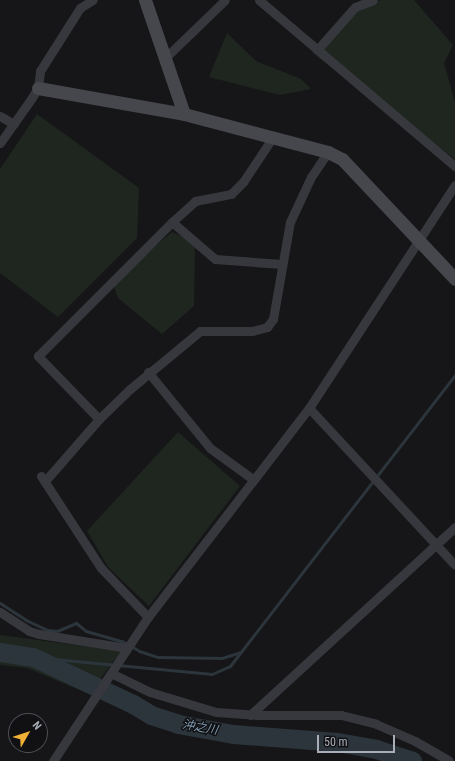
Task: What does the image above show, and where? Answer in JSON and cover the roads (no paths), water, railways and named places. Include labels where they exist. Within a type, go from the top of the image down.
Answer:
[{"type":"street","points":[[0,143],[38,88],[40,71],[80,8],[93,0]]},
{"type":"street","points":[[145,0],[184,114]]},
{"type":"street","points":[[211,0],[222,3]]},
{"type":"street","points":[[259,0],[455,166]]},
{"type":"street","points":[[317,50],[355,7],[373,0]]},
{"type":"street","points":[[165,58],[222,3]]},
{"type":"street","points":[[38,88],[184,114],[328,152],[342,159],[455,279]]},
{"type":"street","points":[[0,116],[14,124]]},
{"type":"street","points":[[99,419],[38,356],[172,222],[195,201],[231,194],[243,182],[273,137]]},
{"type":"street","points":[[148,617],[101,568],[43,479],[99,419],[148,372],[200,331],[252,331],[267,327],[273,319],[290,222],[311,177],[328,152]]},
{"type":"street","points":[[53,761],[148,617],[309,408],[455,185]]},
{"type":"street","points":[[172,222],[214,259],[282,264]]},
{"type":"street","points":[[148,372],[210,448],[254,480]]},
{"type":"street","points":[[309,408],[455,564]]},
{"type":"street","points":[[250,715],[455,527]]},
{"type":"street","points":[[0,612],[29,631],[39,634],[127,648]]},
{"type":"street","points":[[111,673],[150,692],[216,712],[250,715],[341,715],[376,724],[415,741],[449,761]]},
{"type":"waterway","points":[[33,657],[212,674],[230,666],[455,375]]},
{"type":"waterway","points":[[0,603],[28,621],[47,630],[57,631],[76,623],[86,631],[122,641],[139,651],[158,657],[222,658],[241,652]]},
{"type":"waterway","name":"沖之川","points":[[0,652],[33,657],[133,704],[151,715],[178,724],[233,734],[337,742],[376,749],[412,761]]}]
